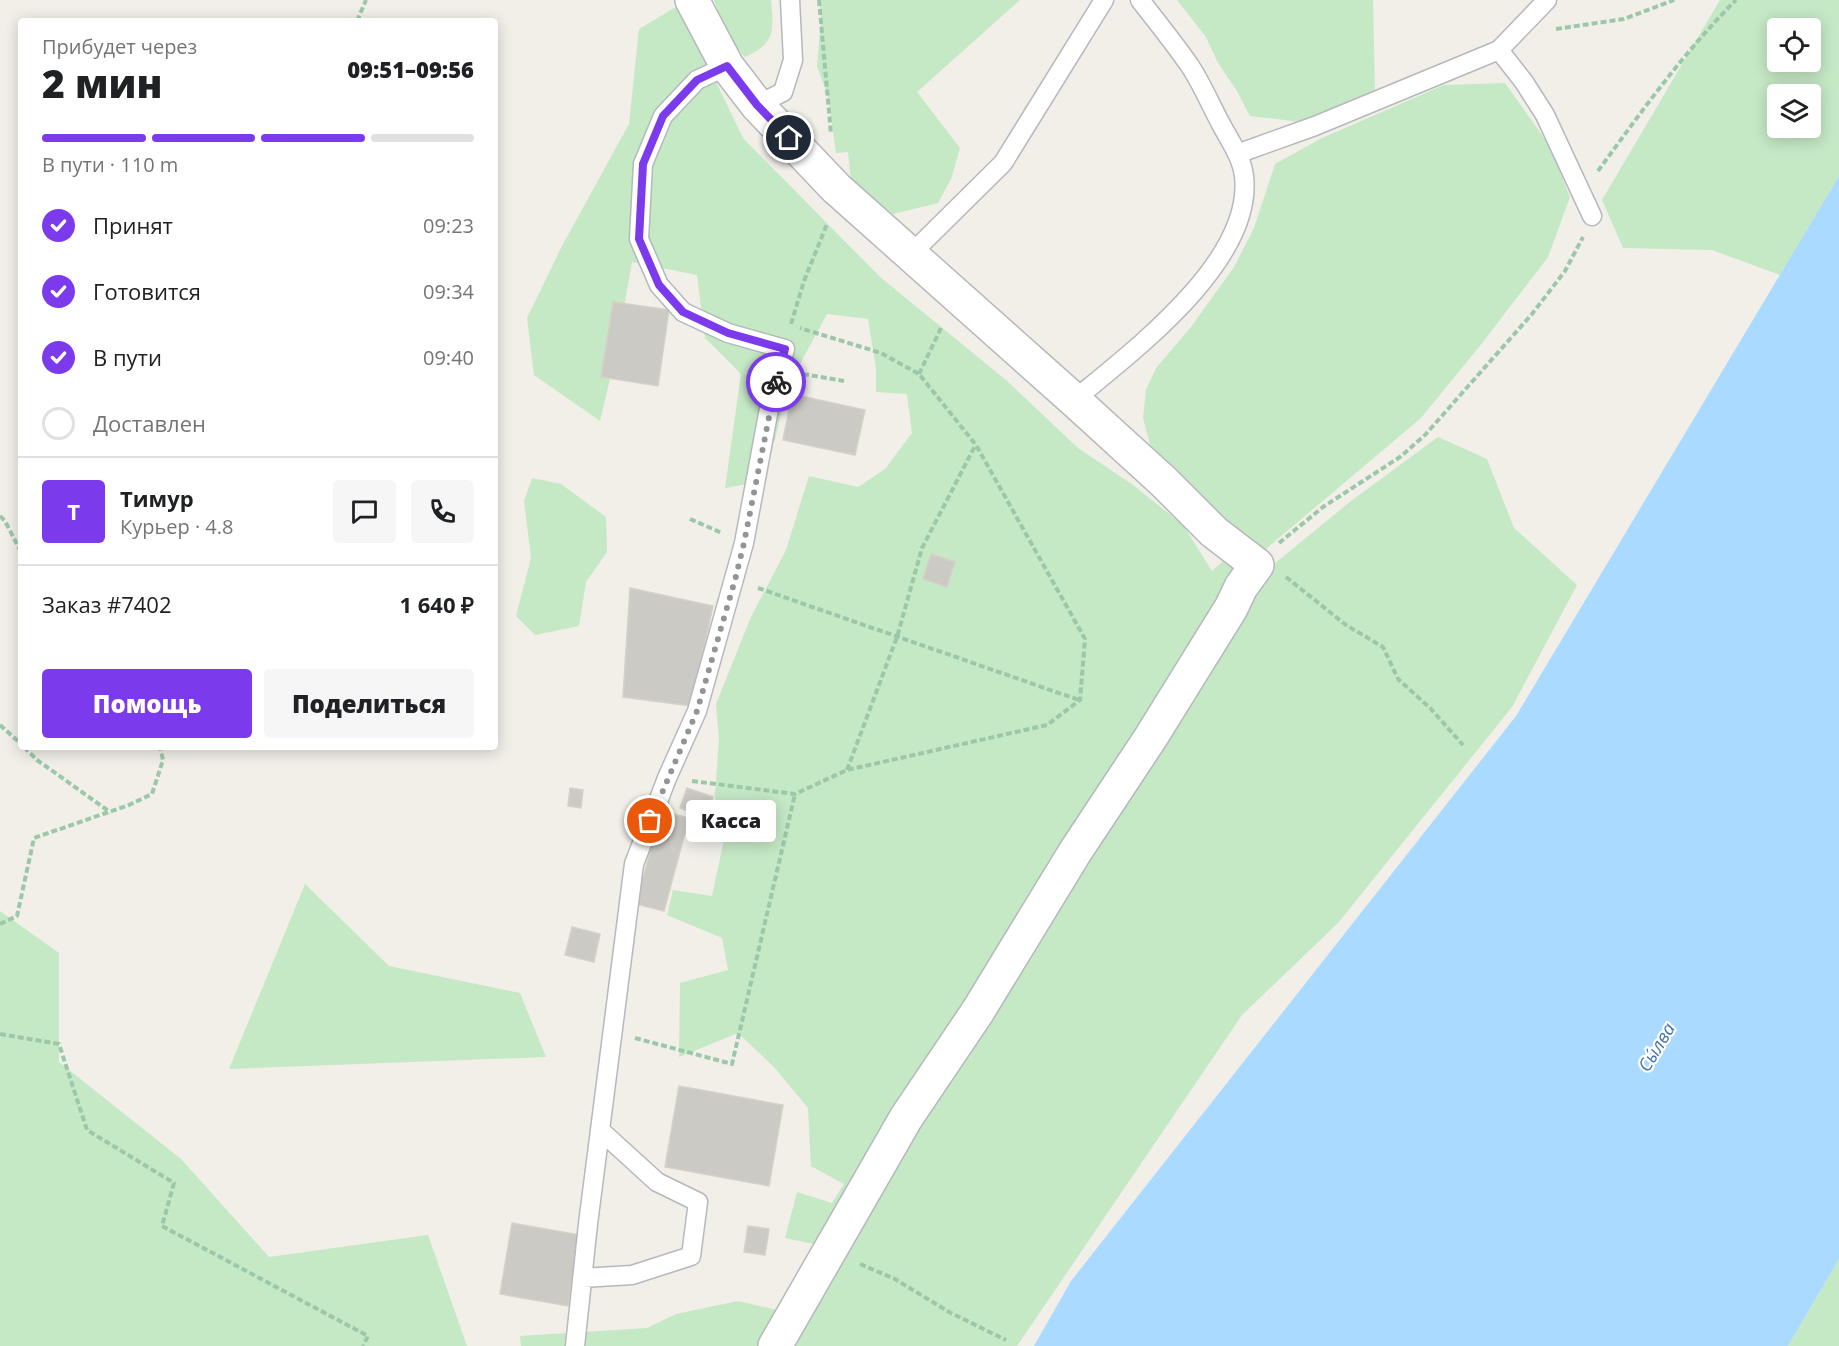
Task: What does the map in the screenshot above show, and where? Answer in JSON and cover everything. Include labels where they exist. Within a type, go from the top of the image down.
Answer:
[{"type":"street","points":[[692,0],[727,66],[757,105],[836,188],[1074,400],[1164,482],[1214,532],[1260,561],[1241,587],[1198,663],[1075,852],[978,1011],[906,1118],[775,1346]]},
{"type":"lane","points":[[757,105],[783,92],[793,60],[790,0]]},
{"type":"lane","points":[[910,255],[1003,163],[1104,0]]},
{"type":"lane","points":[[1074,400],[1142,344],[1211,272],[1228,246],[1244,206],[1244,175],[1237,154],[1190,67],[1140,0]]},
{"type":"lane","points":[[1237,154],[1315,126],[1499,50],[1547,0]]},
{"type":"lane","points":[[1499,50],[1524,82],[1545,116],[1592,216]]},
{"type":"lane","points":[[575,1346],[588,1224],[634,864],[667,778],[697,711],[744,543],[771,398],[785,349],[728,333],[683,312],[659,285],[639,239],[643,164],[663,116],[697,80],[727,66]]},
{"type":"lane","points":[[582,1278],[632,1275],[691,1257],[698,1202],[657,1182],[601,1131]]},
{"type":"path","points":[[358,18],[366,0]]},
{"type":"path","points":[[1546,30],[1624,19],[1674,0]]},
{"type":"path","points":[[1463,745],[1431,708],[1398,679],[1383,647],[1346,625],[1260,561],[1323,507],[1400,457],[1425,435],[1545,297],[1565,271],[1592,216],[1592,179],[1646,105],[1712,24],[1736,0]]},
{"type":"path","points":[[785,349],[814,252]]},
{"type":"path","points":[[919,374],[941,327],[960,300]]},
{"type":"path","points":[[667,778],[795,794],[847,771],[1047,724],[1080,700],[1085,639],[976,445],[919,374],[881,353],[791,325]]},
{"type":"path","points":[[779,370],[844,381]]},
{"type":"path","points":[[847,771],[897,637],[922,548],[976,445]]},
{"type":"path","points":[[0,516],[5,520],[18,546]]},
{"type":"path","points":[[690,519],[744,543]]},
{"type":"path","points":[[735,580],[1080,700]]},
{"type":"path","points":[[0,725],[18,741]]},
{"type":"path","points":[[28,750],[110,812]]},
{"type":"path","points":[[0,924],[17,916],[34,838],[110,812],[152,794],[163,760],[161,750]]},
{"type":"path","points":[[613,1031],[732,1064],[795,794]]},
{"type":"path","points":[[0,1034],[59,1044],[87,1130],[174,1183],[162,1226],[368,1336],[363,1346]]},
{"type":"path","points":[[835,1243],[849,1260],[895,1279],[949,1312],[1006,1340]]},
{"type":"green space","points":[[714,0],[771,0],[772,28],[762,47],[745,57],[730,41]]},
{"type":"green space","points":[[819,0],[1020,0],[917,92],[960,148],[951,179],[938,203],[893,214],[851,181],[848,152],[836,153],[828,96],[817,66],[821,19]]},
{"type":"green space","points":[[1177,0],[1373,0],[1375,93],[1301,122],[1250,116],[1218,63],[1206,37]]},
{"type":"green space","points":[[1720,0],[1839,0],[1839,176],[1780,275],[1712,250],[1623,248],[1602,200]]},
{"type":"green space","points":[[679,5],[743,138],[880,277],[1006,380],[1078,448],[1133,485],[1183,525],[1212,571],[1243,543],[1235,545],[1151,448],[1143,418],[1146,390],[1156,368],[1191,327],[1234,267],[1254,228],[1275,164],[1322,138],[1444,85],[1505,83],[1549,145],[1570,197],[1548,257],[1421,418],[1260,554],[1269,568],[1351,501],[1438,437],[1487,459],[1514,528],[1577,585],[1512,707],[1338,923],[1242,1015],[1017,1346],[521,1346],[520,1336],[647,1328],[676,1314],[738,1301],[794,1314],[826,1258],[814,1244],[785,1238],[797,1192],[832,1203],[844,1184],[811,1166],[808,1108],[775,1068],[738,1033],[679,1057],[680,983],[728,970],[722,938],[667,915],[673,890],[712,896],[726,830],[717,818],[715,795],[719,739],[716,704],[751,617],[786,550],[809,476],[858,487],[885,469],[912,433],[907,394],[876,392],[876,368],[868,319],[827,314],[787,388],[775,440],[747,484],[725,488],[741,374],[705,338],[697,275],[632,262],[616,354],[600,421],[534,375],[527,318],[562,246],[629,124],[639,29]]},
{"type":"green space","points":[[532,478],[561,484],[606,517],[607,552],[586,582],[579,626],[535,635],[516,616],[531,558],[524,501]]},
{"type":"green space","points":[[305,884],[389,966],[520,993],[546,1057],[229,1069]]},
{"type":"green space","points":[[0,911],[59,953],[59,1062],[181,1159],[269,1257],[428,1235],[467,1346],[0,1346]]},
{"type":"green space","points":[[1839,1259],[1839,1346],[1788,1346]]},
{"type":"water","name":"Сы́лва","points":[[1839,176],[1839,1259],[1788,1346],[1034,1346],[1071,1281],[1516,716]]},
{"type":"building","points":[[613,302],[669,310],[658,386],[601,377]]},
{"type":"building","points":[[792,394],[865,410],[855,455],[783,440]]},
{"type":"building","points":[[931,554],[955,562],[947,587],[923,579]]},
{"type":"building","points":[[630,588],[713,606],[691,706],[623,697]]},
{"type":"building","points":[[570,788],[583,790],[581,808],[568,806]]},
{"type":"building","points":[[687,788],[713,797],[706,818],[680,808]]},
{"type":"building","points":[[661,811],[689,818],[664,911],[636,904]]},
{"type":"building","points":[[572,927],[600,934],[594,962],[565,955]]},
{"type":"building","points":[[679,1086],[783,1105],[769,1186],[665,1167]]},
{"type":"building","points":[[512,1223],[580,1235],[568,1306],[500,1294]]},
{"type":"building","points":[[748,1226],[769,1229],[765,1255],[744,1252]]},
{"type":"way so far","points":[[650,821],[697,711],[735,580],[776,382]]},
{"type":"place","name":"Касса","points":[[650,821]]},
{"type":"route","points":[[776,382],[785,349],[728,333],[683,312],[659,285],[639,239],[643,164],[663,116],[697,80],[727,66],[757,105],[789,138]]}]
